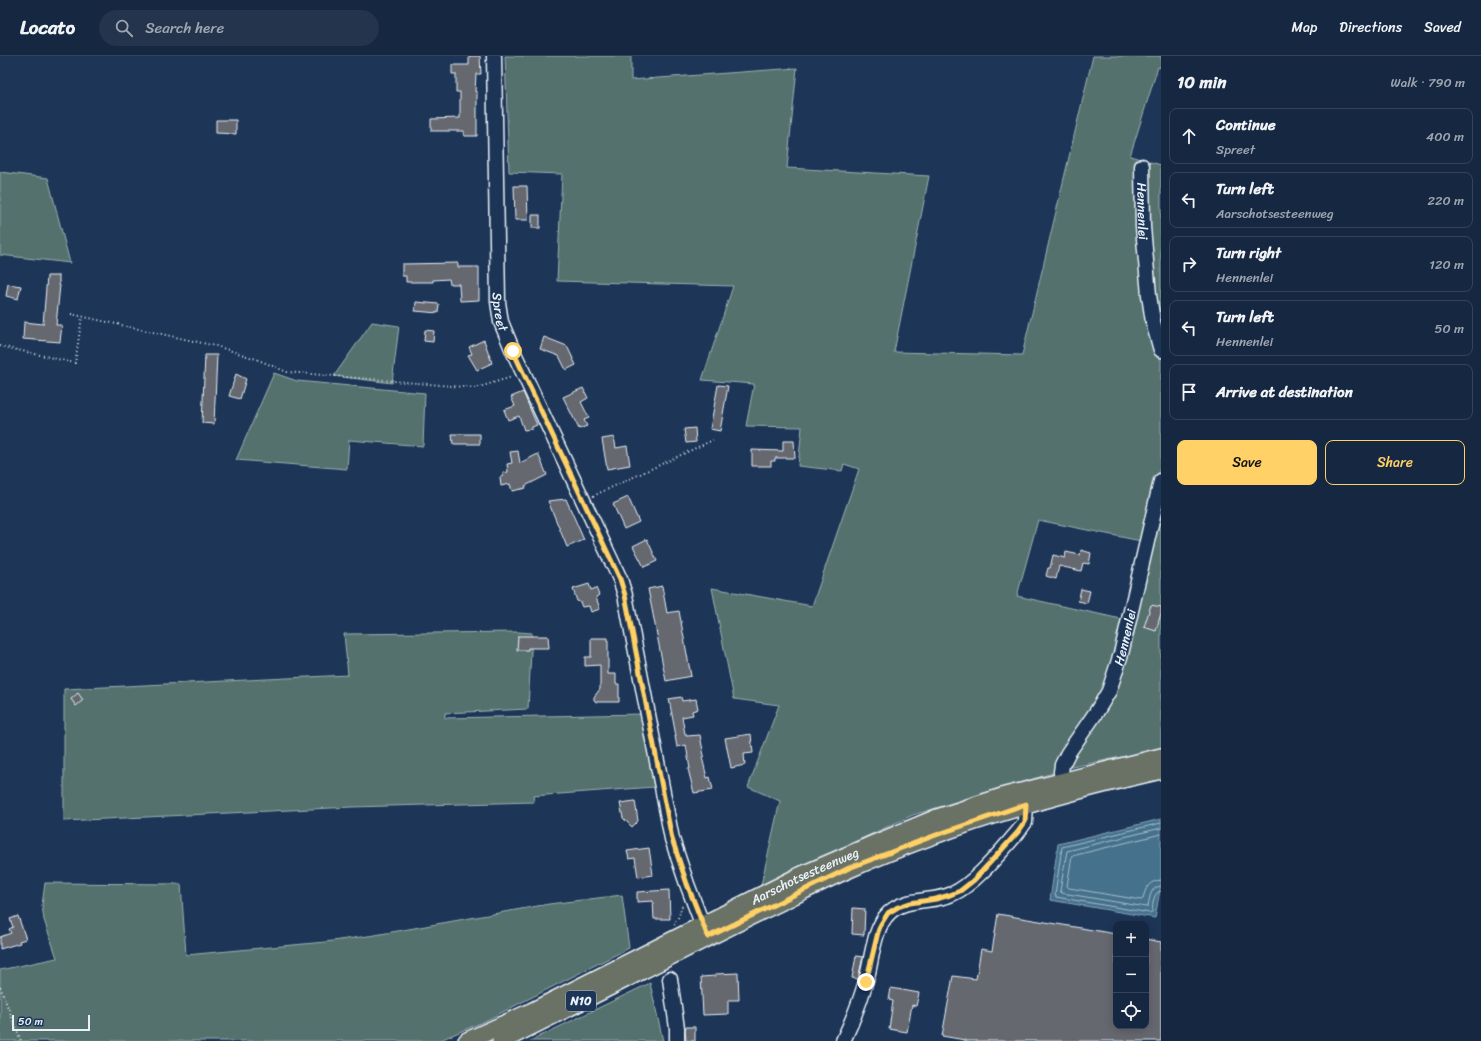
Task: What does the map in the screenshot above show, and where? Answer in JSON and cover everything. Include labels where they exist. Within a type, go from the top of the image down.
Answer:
[{"type":"main road","name":"Aarschotsesteenweg","points":[[501,1041],[705,931],[800,876],[937,818],[1005,796],[1161,757]]},
{"type":"main road","name":"Aarschotsesteenweg","points":[[467,1041],[705,931],[849,868],[936,835],[1026,804],[1096,784],[1161,770]]},
{"type":"street","name":"Spreet","points":[[494,56],[498,302],[501,322],[614,564],[625,595],[672,839],[705,931]]},
{"type":"street","name":"Hennenlei","points":[[1142,166],[1143,227],[1148,295],[1153,322],[1161,350]]},
{"type":"street","name":"Hennenlei","points":[[1062,781],[1062,765],[1068,753],[1109,691],[1115,674],[1161,481]]},
{"type":"street","points":[[843,1041],[854,1018],[866,982],[878,932],[888,913],[898,907],[950,895],[966,887],[1018,832],[1025,822],[1026,804]]},
{"type":"street","points":[[670,979],[677,1028],[677,1041]]},
{"type":"path","points":[[71,314],[216,346],[256,359],[287,372],[476,388],[524,374]]},
{"type":"path","points":[[0,346],[75,363],[82,317]]},
{"type":"path","points":[[584,501],[713,440]]},
{"type":"path","points":[[673,926],[679,916],[682,905],[680,898]]},
{"type":"path","points":[[0,987],[22,1041]]},
{"type":"green space","points":[[505,56],[631,56],[631,80],[797,68],[787,168],[929,176],[894,352],[1022,355],[1093,56],[1161,56],[1161,68],[1158,67],[1130,156],[1161,165],[1161,464],[1141,541],[1038,520],[1017,596],[1121,619],[1111,672],[1056,772],[913,815],[761,885],[780,801],[748,787],[779,705],[734,699],[712,588],[812,606],[859,469],[844,464],[842,471],[798,466],[802,427],[746,426],[754,384],[702,380],[733,286],[557,281],[562,174],[509,172]]},
{"type":"green space","points":[[0,172],[48,178],[70,263],[0,255]]},
{"type":"green space","points":[[372,322],[399,326],[392,383],[334,376]]},
{"type":"green space","points":[[274,373],[297,381],[425,393],[423,446],[349,440],[347,469],[236,460]]},
{"type":"green space","points":[[1161,503],[1161,749],[1067,768],[1093,725]]},
{"type":"green space","points":[[532,633],[528,709],[445,713],[445,718],[642,714],[654,787],[533,796],[534,802],[352,807],[64,821],[64,689],[348,675],[344,634]]},
{"type":"green space","points":[[45,883],[181,884],[186,955],[325,942],[375,935],[549,904],[622,895],[629,948],[483,1022],[438,1041],[0,1041],[0,970],[57,958],[44,920],[42,905]]},
{"type":"green space","points":[[650,983],[663,1041],[530,1041]]},
{"type":"water","points":[[1161,819],[1161,884],[1155,918],[1050,900],[1058,844]]},
{"type":"building","points":[[469,56],[480,56],[481,74],[476,74],[475,92],[477,92],[477,136],[464,136],[464,131],[431,131],[431,119],[460,118],[460,92],[456,92],[456,74],[452,74],[452,65],[469,65]]},
{"type":"building","points":[[216,120],[236,120],[236,134],[216,133]]},
{"type":"building","points":[[514,186],[527,186],[528,220],[515,220]]},
{"type":"building","points":[[532,215],[540,215],[540,228],[532,228]]},
{"type":"building","points":[[458,263],[458,267],[479,267],[479,300],[460,301],[459,284],[450,284],[449,279],[433,280],[433,282],[406,282],[406,276],[402,276],[402,264]]},
{"type":"building","points":[[47,276],[59,276],[60,285],[56,325],[62,325],[60,342],[23,339],[24,322],[43,324]]},
{"type":"building","points":[[8,284],[21,286],[18,299],[6,296]]},
{"type":"building","points":[[416,302],[439,304],[438,313],[415,311]]},
{"type":"building","points":[[425,330],[434,331],[433,342],[424,341]]},
{"type":"building","points":[[544,337],[567,346],[576,365],[566,370],[559,356],[540,349]]},
{"type":"building","points":[[484,340],[492,363],[477,370],[468,355],[472,354],[469,347]]},
{"type":"building","points":[[205,355],[217,355],[214,424],[202,423]]},
{"type":"building","points":[[236,374],[246,379],[240,399],[229,396]]},
{"type":"building","points":[[718,385],[728,386],[720,431],[710,429]]},
{"type":"building","points":[[583,388],[588,398],[581,402],[589,418],[584,420],[587,426],[579,429],[563,397]]},
{"type":"building","points":[[523,392],[537,425],[532,427],[532,429],[524,430],[519,416],[508,420],[504,410],[515,406],[511,397]]},
{"type":"building","points":[[695,428],[696,442],[686,443],[684,429]]},
{"type":"building","points":[[452,434],[480,434],[480,444],[453,444]]},
{"type":"building","points":[[614,437],[616,448],[627,446],[630,465],[607,469],[602,439]]},
{"type":"building","points":[[783,441],[794,441],[795,458],[775,458],[775,461],[771,461],[771,466],[752,466],[752,450],[783,451]]},
{"type":"building","points":[[518,451],[520,463],[538,454],[547,475],[525,486],[526,488],[512,491],[510,484],[501,486],[500,477],[503,476],[503,473],[508,472],[507,464],[512,463],[510,452]]},
{"type":"building","points":[[628,497],[639,522],[624,529],[613,504]]},
{"type":"building","points":[[566,499],[584,540],[567,547],[548,501]]},
{"type":"building","points":[[647,539],[657,561],[644,567],[633,546]]},
{"type":"building","points":[[1081,550],[1091,553],[1089,564],[1083,563],[1081,571],[1059,566],[1056,579],[1046,576],[1048,568],[1050,568],[1053,555],[1065,558],[1066,552],[1080,555]]},
{"type":"building","points":[[589,584],[591,590],[596,588],[599,595],[596,597],[600,609],[591,612],[589,606],[582,607],[580,602],[577,601],[573,589]]},
{"type":"building","points":[[662,586],[667,613],[679,611],[691,676],[666,681],[648,589]]},
{"type":"building","points":[[1081,589],[1090,591],[1087,603],[1078,601]]},
{"type":"building","points":[[1151,605],[1161,607],[1161,613],[1156,631],[1144,627]]},
{"type":"building","points":[[518,636],[548,636],[549,648],[528,648],[528,650],[517,650]]},
{"type":"building","points":[[591,638],[608,638],[608,674],[616,674],[616,684],[619,684],[619,702],[596,702],[594,700],[594,697],[600,689],[600,665],[585,666],[585,657],[591,657]]},
{"type":"building","points":[[78,693],[83,700],[76,706],[71,699]]},
{"type":"building","points":[[681,697],[682,701],[696,699],[698,709],[692,711],[693,715],[682,717],[685,734],[687,734],[687,736],[700,735],[704,756],[702,757],[707,778],[710,777],[713,790],[694,793],[688,769],[690,769],[686,745],[677,747],[669,699]]},
{"type":"building","points":[[751,734],[753,753],[744,754],[745,765],[731,768],[725,738]]},
{"type":"building","points":[[635,801],[638,821],[632,827],[623,818],[620,803]]},
{"type":"building","points":[[649,848],[653,875],[638,877],[635,858],[629,859],[627,851]]},
{"type":"building","points":[[669,890],[670,919],[654,919],[653,901],[637,902],[637,892]]},
{"type":"building","points":[[853,908],[865,909],[864,935],[852,934]]},
{"type":"building","points":[[998,914],[1113,933],[1113,1029],[1149,1029],[1149,940],[1161,942],[1161,1041],[965,1041],[942,1036],[953,976],[976,979],[981,949],[992,951]]},
{"type":"building","points":[[18,916],[26,939],[19,941],[20,943],[0,949],[0,937],[11,933],[9,929],[13,927],[10,919]]},
{"type":"building","points":[[856,956],[863,957],[858,979],[852,978]]},
{"type":"building","points":[[738,973],[739,1000],[728,1000],[728,1014],[703,1015],[701,977],[716,976],[715,974]]},
{"type":"building","points":[[891,988],[919,993],[916,1006],[912,1005],[907,1032],[889,1029],[893,1001],[889,1000]]},
{"type":"building","points":[[685,1027],[695,1027],[695,1041],[686,1041]]},
{"type":"route","points":[[513,351],[620,579],[625,595],[672,839],[687,884],[708,937],[849,868],[936,835],[1026,804],[1025,822],[1018,832],[966,887],[950,895],[910,903],[898,907],[888,913],[878,932],[866,982]]}]
